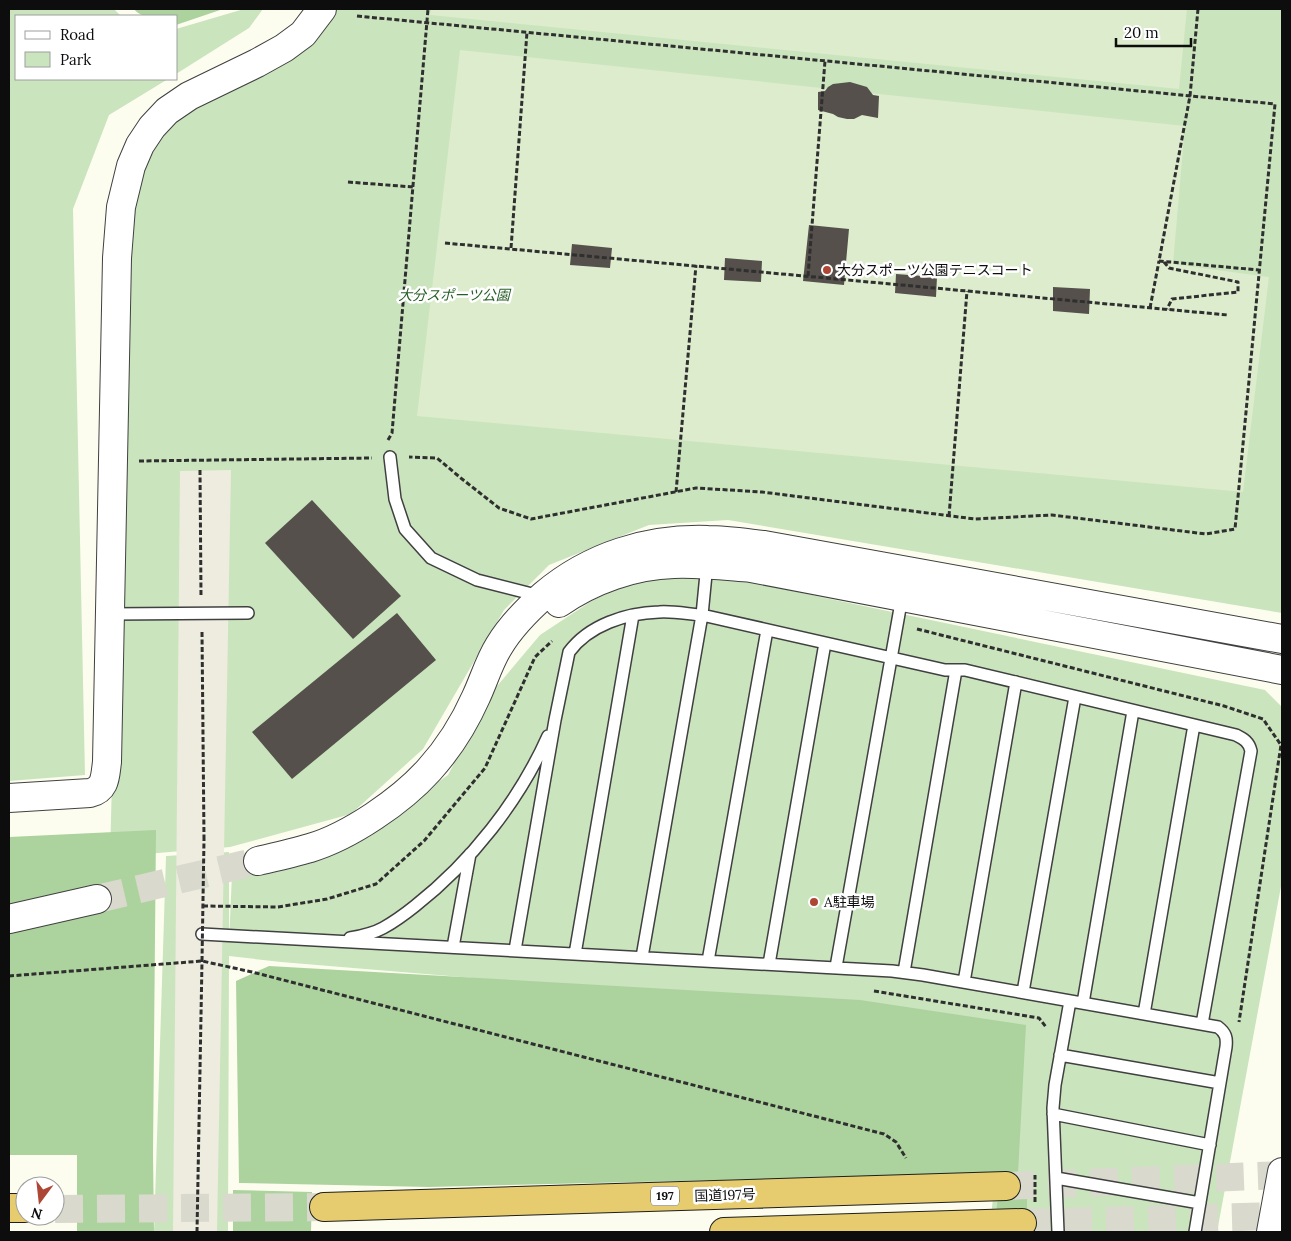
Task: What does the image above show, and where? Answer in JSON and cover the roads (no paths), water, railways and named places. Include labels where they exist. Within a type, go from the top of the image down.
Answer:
[{"type":"highway","name":"国道197号","points":[[324,1207],[1006,1186]]},
{"type":"highway","points":[[724,1232],[1028,1213]]},
{"type":"street","points":[[9,798],[98,791],[102,786],[107,762],[117,258],[122,207],[131,166],[140,145],[167,111],[189,96],[284,48],[303,34],[322,9]]},
{"type":"street","points":[[258,860],[311,848],[369,820],[389,806],[428,771],[462,725],[476,698],[489,664],[499,646],[520,618],[542,597],[569,576],[588,565],[612,555],[658,542],[707,540],[764,545],[1282,639]]},
{"type":"street","points":[[476,698],[501,663],[532,626],[571,595],[617,574],[646,567],[673,564],[707,564],[751,568],[1282,670]]},
{"type":"street","points":[[9,919],[97,899]]},
{"type":"street","points":[[1271,1232],[1282,1172]]},
{"type":"lane","points":[[390,457],[395,499],[405,529],[431,558],[477,580],[542,597]]},
{"type":"lane","points":[[642,957],[702,615],[707,564]]},
{"type":"lane","points":[[836,967],[902,597]]},
{"type":"lane","points":[[515,950],[555,720],[569,652],[576,643],[600,627],[612,621],[633,615],[661,612],[702,615],[891,659],[946,670],[964,670],[1236,735],[1244,739],[1250,745],[1251,751],[1202,1024]]},
{"type":"lane","points":[[110,614],[248,613]]},
{"type":"lane","points":[[575,954],[633,615]]},
{"type":"lane","points":[[708,961],[767,630]]},
{"type":"lane","points":[[769,964],[825,643]]},
{"type":"lane","points":[[904,972],[956,670]]},
{"type":"lane","points":[[964,982],[1016,682]]},
{"type":"lane","points":[[1023,992],[1075,697]]},
{"type":"lane","points":[[1083,1003],[1133,711]]},
{"type":"lane","points":[[336,941],[382,929],[404,915],[427,897],[470,854],[515,797],[538,758],[555,720]]},
{"type":"lane","points":[[1144,1014],[1194,725]]},
{"type":"lane","points":[[453,947],[470,854]]},
{"type":"lane","points":[[202,934],[904,972],[1218,1027],[1226,1035],[1226,1047],[1195,1232]]},
{"type":"lane","points":[[1058,1232],[1053,1114],[1055,1085],[1070,1000]]},
{"type":"lane","points":[[1060,1055],[1220,1083]]},
{"type":"lane","points":[[1053,1114],[1210,1144]]},
{"type":"lane","points":[[1056,1178],[1200,1202]]},
{"type":"tunnel","points":[[97,899],[258,861]]},
{"type":"tunnel","points":[[1006,1186],[1282,1175]]},
{"type":"tunnel","points":[[65,1209],[324,1207]]},
{"type":"tunnel","points":[[1022,1223],[1282,1216]]},
{"type":"place","name":"大分スポーツ公園テニスコート","points":[[827,270]]},
{"type":"place","name":"A駐車場","points":[[814,902]]},
{"type":"park label","name":"大分スポーツ公園","points":[[454,295]]}]
